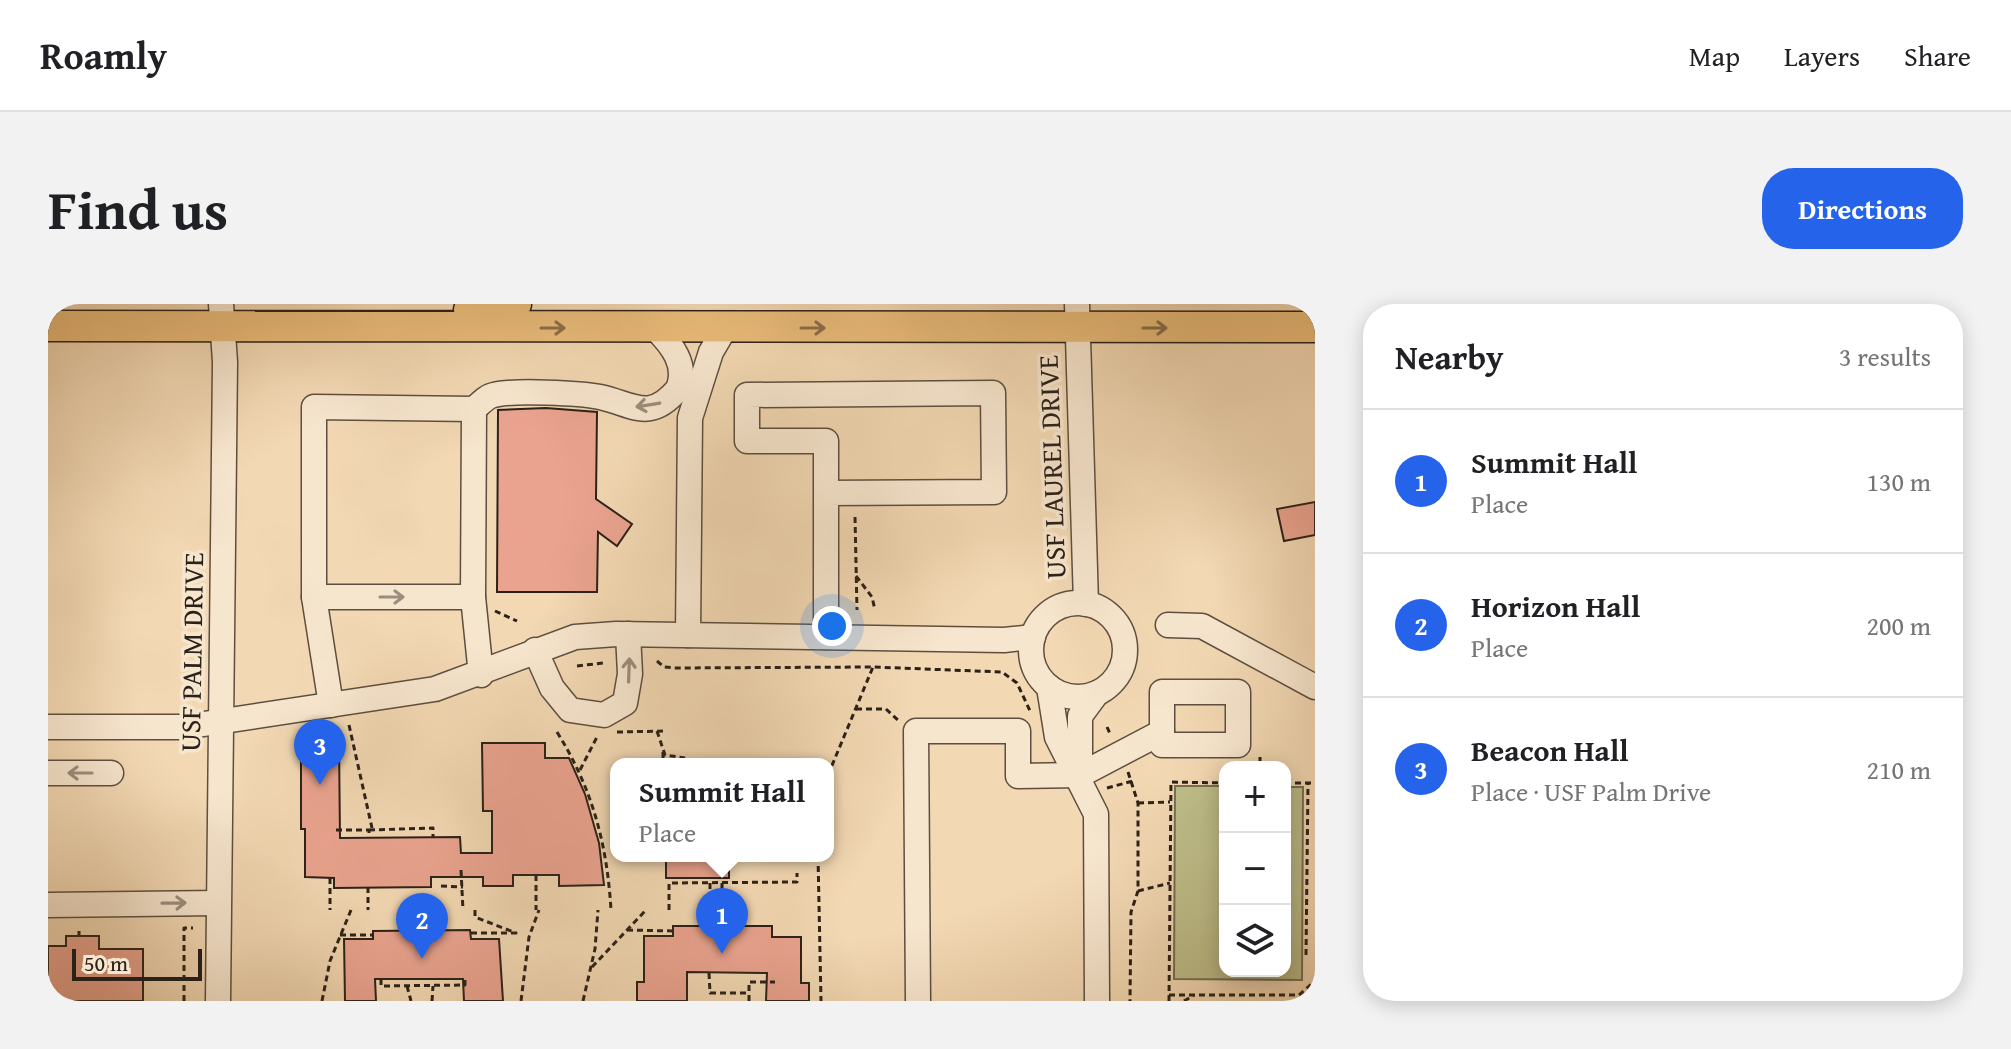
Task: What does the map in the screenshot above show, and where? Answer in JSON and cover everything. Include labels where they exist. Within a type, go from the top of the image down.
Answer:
[{"type":"main road","points":[[373,328],[461,310],[505,310],[516,304]]},
{"type":"main road","points":[[48,326],[222,316],[373,328],[725,328],[1077,316],[1315,327]]},
{"type":"street","name":"USF PALM DRIVE","points":[[218,1001],[222,316]]},
{"type":"street","name":"USF LAUREL DRIVE","points":[[1077,316],[1086,604]]},
{"type":"street","points":[[331,705],[314,597],[314,407],[474,409],[495,394],[594,396],[622,406],[657,406],[678,389],[681,365],[655,328]]},
{"type":"street","points":[[688,635],[690,418],[707,362],[725,328]]},
{"type":"street","points":[[826,493],[994,492],[993,393],[747,395],[747,441],[826,441],[826,493],[826,637]]},
{"type":"street","points":[[474,409],[473,597],[481,675]]},
{"type":"street","points":[[314,597],[473,597]]},
{"type":"street","name":"USF LAUREL DRIVE","points":[[1033,637],[1042,619],[1054,609],[1086,604],[1112,618],[1125,645],[1119,674],[1097,693],[1079,723],[1080,775]]},
{"type":"street","points":[[1168,625],[1202,626],[1315,687]]},
{"type":"street","points":[[48,727],[184,727],[435,689],[481,675],[535,650],[575,637],[628,634],[1004,640],[1033,637],[1033,665],[1049,687],[1057,737],[1064,754],[1080,775],[1096,814],[1097,1001]]},
{"type":"street","points":[[535,650],[552,688],[570,710],[604,715],[625,703],[630,674],[628,634]]},
{"type":"street","points":[[1238,692],[1162,692],[1162,745],[1238,745],[1238,692],[1258,656]]},
{"type":"street","points":[[1049,687],[1067,696],[1097,693]]},
{"type":"street","points":[[918,1001],[916,731],[1018,731],[1018,776],[1080,775],[1162,732]]},
{"type":"street","points":[[48,773],[111,773]]},
{"type":"street","points":[[48,905],[218,903]]},
{"type":"path","points":[[855,517],[857,610]]},
{"type":"path","points":[[856,576],[872,597],[875,610]]},
{"type":"path","points":[[657,661],[664,667],[675,668],[873,667],[1002,672],[1017,683],[1035,724]]},
{"type":"path","points":[[577,666],[603,663]]},
{"type":"path","points":[[834,761],[873,667]]},
{"type":"path","points":[[856,709],[886,709],[906,728]]},
{"type":"path","points":[[349,725],[370,829],[369,838]]},
{"type":"path","points":[[1107,727],[1133,781],[1138,803],[1138,891],[1131,912],[1130,1001]]},
{"type":"path","points":[[312,729],[312,741]]},
{"type":"path","points":[[657,731],[663,758]]},
{"type":"path","points":[[557,732],[580,770],[595,806],[605,845],[611,910]]},
{"type":"path","points":[[580,770],[600,732]]},
{"type":"path","points":[[663,752],[685,758]]},
{"type":"path","points":[[1100,790],[1133,781]]},
{"type":"path","points":[[1169,1001],[1171,782],[1219,783]]},
{"type":"path","points":[[1291,783],[1315,783]]},
{"type":"path","points":[[1306,955],[1308,783]]},
{"type":"path","points":[[1138,803],[1171,802]]},
{"type":"path","points":[[336,830],[433,828],[433,838]]},
{"type":"path","points":[[818,862],[821,1001]]},
{"type":"path","points":[[461,870],[463,910]]},
{"type":"path","points":[[737,873],[737,883]]},
{"type":"path","points":[[669,910],[669,883],[690,880],[710,883],[797,882],[797,873]]},
{"type":"path","points":[[521,1001],[525,957],[538,910],[536,875]]},
{"type":"path","points":[[330,878],[330,910]]},
{"type":"path","points":[[710,883],[710,910]]},
{"type":"path","points":[[722,883],[722,910]]},
{"type":"path","points":[[1138,891],[1170,883]]},
{"type":"path","points":[[441,886],[463,887]]},
{"type":"path","points":[[368,887],[368,910]]},
{"type":"path","points":[[322,1001],[340,935],[351,910]]},
{"type":"path","points":[[407,910],[408,931]]},
{"type":"path","points":[[471,933],[516,933],[475,917],[475,910]]},
{"type":"path","points":[[583,1001],[592,967],[598,910]]},
{"type":"path","points":[[592,967],[646,910]]},
{"type":"path","points":[[184,1001],[184,928],[193,928]]},
{"type":"path","points":[[627,930],[673,931]]},
{"type":"path","points":[[340,935],[373,935]]},
{"type":"path","points":[[709,973],[710,993],[749,993]]},
{"type":"path","points":[[381,979],[381,986],[433,986],[465,985],[465,979]]},
{"type":"path","points":[[1169,995],[1303,994],[1315,981]]},
{"type":"path","points":[[749,1001],[749,982],[775,982]]},
{"type":"path","points":[[407,986],[411,1001]]},
{"type":"path","points":[[432,1001],[433,986]]},
{"type":"path","points":[[1303,994],[1310,1001]]},
{"type":"path","points":[[1184,1001],[1194,995]]},
{"type":"path","points":[[1261,1001],[1262,995]]},
{"type":"green space","points":[[1175,786],[1219,786],[1219,977],[1291,977],[1291,787],[1303,787],[1302,980],[1174,979]]},
{"type":"building","points":[[546,408],[597,412],[596,499],[632,524],[617,546],[598,532],[597,592],[497,592],[498,410]]},
{"type":"building","points":[[1315,502],[1315,535],[1284,541],[1277,509]]},
{"type":"building","points":[[301,741],[339,741],[340,838],[460,837],[461,853],[492,853],[492,811],[483,811],[482,743],[545,743],[545,758],[569,758],[585,794],[599,843],[604,885],[559,886],[559,875],[513,875],[513,886],[483,886],[483,877],[431,877],[431,887],[334,888],[334,878],[305,877],[305,829],[301,829]]},
{"type":"building","points":[[666,862],[729,862],[729,878],[666,878]]},
{"type":"building","points":[[673,926],[772,926],[772,937],[801,937],[801,983],[809,983],[809,1001],[766,1001],[767,973],[687,972],[687,1001],[637,1001],[637,982],[644,982],[644,936],[673,936]]},
{"type":"building","points":[[470,930],[471,939],[499,939],[503,1001],[464,1001],[463,979],[375,979],[376,1001],[345,1001],[344,939],[373,939],[373,931]]},
{"type":"building","points":[[66,936],[99,936],[99,949],[143,949],[143,1001],[48,1001],[48,946],[66,946]]},
{"type":"place","name":"Beacon Hall","points":[[320,785]]},
{"type":"place","name":"Summit Hall","points":[[722,954]]},
{"type":"place","name":"Horizon Hall","points":[[422,959]]}]
